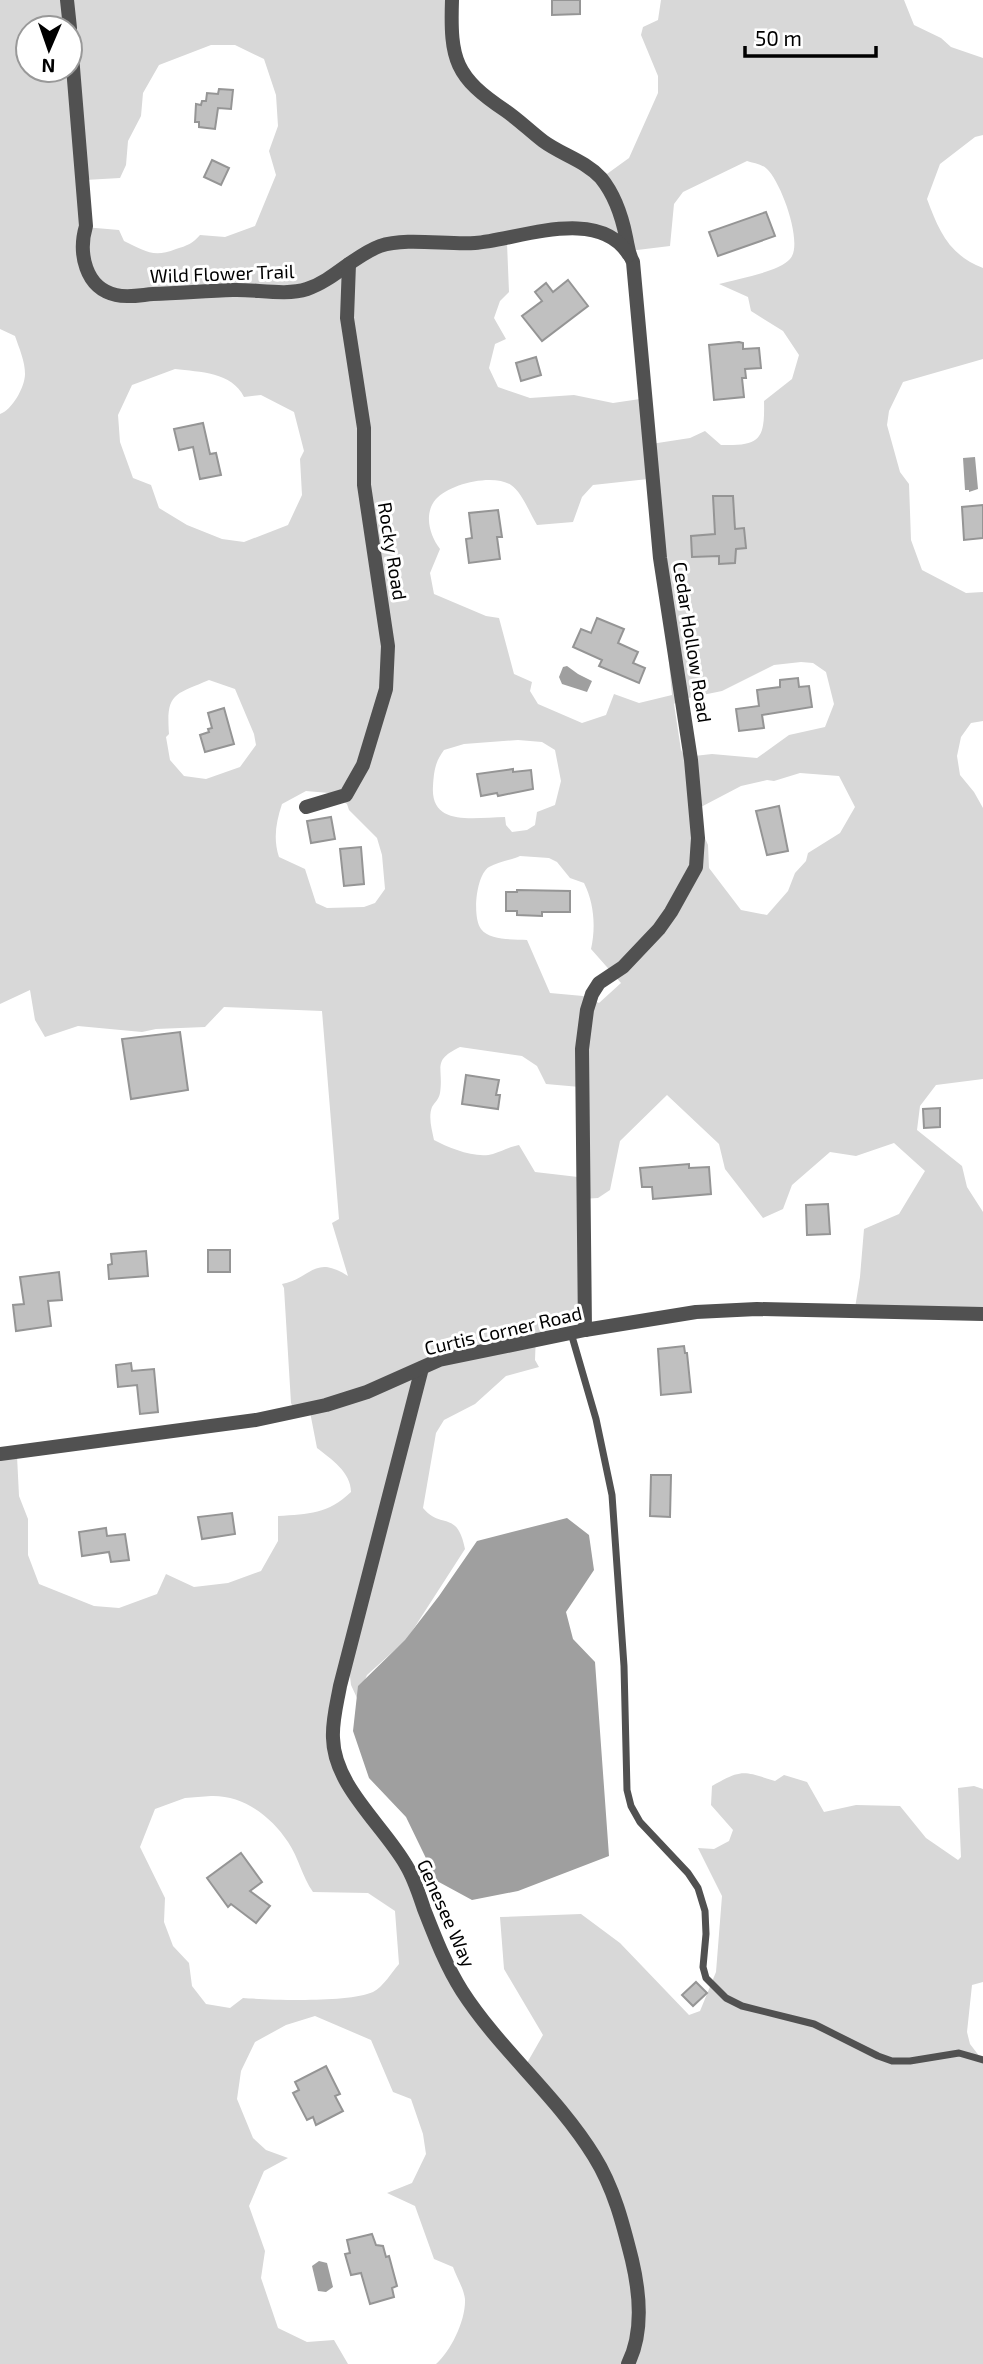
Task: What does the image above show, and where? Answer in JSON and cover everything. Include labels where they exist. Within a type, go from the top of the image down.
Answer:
[{"type":"street","name":"Cedar Hollow Road","points":[[452,0],[453,50],[467,81],[544,141],[586,164],[602,180],[613,197],[622,223],[629,256],[633,262],[660,558],[686,724],[698,838],[696,867],[671,912],[659,929],[623,967],[599,983],[592,993],[587,1010],[582,1049],[578,1331]]},
{"type":"street","name":"Wild Flower Trail","points":[[74,84],[86,226],[83,248],[86,269],[97,285],[113,295],[232,290],[297,291],[322,282],[376,247],[387,244],[477,243],[567,227],[609,237],[625,248],[629,256]]},
{"type":"street","name":"Rocky Road","points":[[306,807],[346,795],[363,765],[386,689],[388,646],[364,485],[365,428],[347,318],[349,264]]},
{"type":"street","name":"Curtis Corner Road","points":[[0,1454],[256,1420],[326,1405],[367,1392],[439,1360],[578,1331],[696,1312],[726,1310],[983,1314]]},
{"type":"street","name":"Genesee Way","points":[[422,1368],[340,1686],[333,1726],[334,1750],[344,1778],[407,1865],[445,1960],[461,1989],[481,2019],[566,2116],[595,2157],[610,2187],[636,2277],[639,2309],[635,2347],[628,2364]]},
{"type":"lane","points":[[578,1331],[612,1495],[624,1666],[627,1790],[631,1806],[640,1822],[688,1873],[698,1888],[705,1911],[703,1967],[706,1978],[726,1997],[743,2006],[814,2024],[892,2061],[910,2061],[959,2053],[983,2060]]},
{"type":"shaded area","points":[[0,0],[451,0],[463,79],[600,179],[629,158],[658,93],[658,76],[641,35],[643,27],[658,20],[661,0],[904,0],[914,25],[941,38],[951,47],[983,58],[983,135],[975,137],[940,164],[927,199],[947,241],[971,263],[983,268],[983,359],[903,382],[889,411],[887,425],[900,472],[909,484],[911,540],[922,570],[966,593],[983,592],[983,721],[971,723],[961,737],[957,756],[960,775],[983,808],[983,1079],[936,1085],[920,1106],[917,1130],[962,1166],[967,1187],[983,1212],[983,1308],[855,1308],[864,1229],[899,1214],[925,1171],[894,1143],[856,1156],[830,1152],[792,1185],[783,1209],[763,1218],[725,1169],[719,1144],[667,1095],[620,1141],[610,1190],[598,1198],[582,1199],[579,1202],[578,1322],[536,1333],[535,1360],[539,1367],[506,1376],[475,1404],[444,1420],[436,1433],[423,1508],[436,1518],[453,1524],[462,1537],[465,1549],[407,1639],[367,1675],[357,1698],[351,1685],[349,1668],[333,1749],[407,1869],[437,1944],[523,2070],[543,2035],[504,1969],[500,1917],[581,1914],[620,1943],[689,2015],[700,2011],[716,1972],[722,1896],[698,1848],[714,1849],[729,1841],[733,1830],[711,1805],[712,1786],[743,1773],[775,1781],[784,1775],[807,1782],[824,1812],[856,1805],[900,1806],[926,1838],[958,1860],[961,1857],[958,1788],[974,1786],[983,1789],[983,1982],[972,1985],[967,2032],[970,2044],[983,2061],[983,2364],[436,2364],[456,2334],[463,2316],[465,2299],[453,2267],[434,2259],[415,2206],[387,2193],[412,2183],[426,2154],[423,2134],[411,2099],[393,2092],[371,2040],[315,2016],[286,2025],[255,2042],[241,2071],[237,2099],[253,2138],[266,2150],[288,2158],[264,2171],[249,2206],[265,2251],[261,2278],[278,2328],[307,2342],[334,2340],[348,2364],[0,2364],[0,1456],[17,1456],[19,1496],[28,1519],[28,1555],[39,1584],[94,1606],[119,1608],[157,1594],[166,1574],[194,1587],[228,1583],[261,1571],[278,1541],[278,1516],[326,1509],[351,1492],[344,1472],[317,1448],[310,1412],[296,1413],[291,1403],[282,1284],[320,1267],[328,1267],[348,1276],[332,1223],[339,1219],[322,1011],[224,1007],[205,1027],[142,1032],[78,1026],[45,1037],[35,1020],[30,990],[0,1004],[0,414],[9,408],[23,385],[23,359],[15,336],[0,329]],"holes":[[[211,45],[235,45],[264,59],[276,95],[278,126],[269,151],[276,175],[255,226],[225,237],[200,235],[183,247],[161,253],[144,250],[124,241],[119,230],[84,227],[85,180],[120,178],[126,165],[128,141],[141,116],[143,93],[159,65]],[[747,161],[767,169],[784,199],[793,227],[794,251],[790,259],[777,268],[719,284],[748,297],[751,311],[783,331],[799,355],[792,379],[764,401],[763,424],[758,438],[744,444],[721,445],[705,431],[690,438],[651,444],[640,399],[613,403],[574,395],[530,398],[498,387],[489,368],[495,344],[506,339],[494,318],[500,301],[509,292],[507,243],[567,230],[606,239],[629,251],[670,246],[674,204],[683,192]],[[175,369],[223,378],[232,382],[244,397],[261,395],[294,412],[304,451],[300,459],[302,495],[288,525],[244,542],[222,539],[187,525],[159,508],[151,485],[133,478],[120,442],[118,415],[132,385]],[[648,479],[652,483],[672,695],[639,703],[614,694],[606,715],[582,723],[538,704],[530,691],[532,682],[514,674],[499,618],[486,616],[434,594],[430,573],[440,549],[429,525],[430,511],[436,499],[451,489],[472,482],[494,480],[511,485],[519,493],[537,525],[573,522],[582,497],[593,485]],[[813,663],[826,672],[834,704],[825,727],[789,735],[757,758],[712,754],[685,757],[681,750],[674,704],[678,700],[722,691],[774,665]],[[209,680],[235,689],[256,745],[240,767],[206,779],[184,776],[170,760],[166,737],[169,734],[169,710],[171,703],[180,693]],[[518,740],[542,742],[555,750],[561,781],[555,805],[537,812],[535,825],[527,830],[512,832],[506,825],[505,817],[469,818],[447,814],[439,809],[434,799],[433,786],[437,763],[444,750],[464,744]],[[800,773],[839,776],[855,807],[840,833],[808,853],[806,861],[795,873],[788,891],[767,915],[741,910],[709,868],[708,845],[694,813],[741,786],[774,781]],[[306,791],[329,793],[347,804],[349,810],[377,838],[382,855],[385,889],[375,903],[364,907],[327,908],[316,903],[305,869],[279,857],[276,830],[282,804]],[[520,856],[549,858],[557,862],[570,878],[584,883],[593,915],[591,949],[621,983],[599,1003],[583,996],[550,993],[527,940],[490,936],[481,929],[476,906],[481,878],[489,867]],[[460,1047],[522,1056],[537,1066],[546,1084],[580,1087],[578,1177],[535,1172],[519,1145],[493,1154],[479,1155],[434,1140],[430,1115],[440,1093],[441,1066],[445,1056]],[[211,1796],[245,1803],[265,1816],[288,1842],[313,1892],[368,1893],[395,1911],[399,1964],[384,1983],[373,1992],[347,1998],[243,1998],[230,2008],[206,2004],[192,1986],[189,1963],[173,1946],[164,1922],[165,1898],[140,1847],[155,1809],[185,1798]]]},
{"type":"shaded area","points":[[975,457],[978,489],[969,492],[965,490],[963,458]]},
{"type":"shaded area","points":[[567,666],[592,681],[587,692],[562,684],[559,677],[563,667]]},
{"type":"shaded area","points":[[567,1518],[589,1535],[594,1570],[566,1612],[573,1639],[595,1662],[609,1856],[518,1891],[472,1900],[437,1881],[406,1817],[369,1778],[353,1731],[358,1686],[405,1640],[477,1541]]},
{"type":"shaded area","points":[[319,2261],[327,2263],[333,2287],[326,2292],[318,2291],[312,2266]]},
{"type":"building","points":[[552,0],[580,0],[580,14],[552,15]]},
{"type":"building","points":[[219,89],[233,90],[231,109],[218,108],[215,129],[199,127],[199,122],[195,122],[196,104],[201,105],[202,101],[206,101],[207,93],[218,94]]},
{"type":"building","points":[[212,160],[229,168],[221,185],[204,177]]},
{"type":"building","points":[[766,212],[775,236],[718,256],[709,232]]},
{"type":"building","points":[[568,280],[588,306],[542,341],[522,316],[542,301],[535,292],[546,283],[553,292]]},
{"type":"building","points":[[743,343],[743,349],[759,348],[761,368],[745,369],[746,378],[742,378],[744,397],[714,400],[709,345]]},
{"type":"building","points":[[536,357],[541,375],[521,381],[516,363]]},
{"type":"building","points":[[203,423],[210,454],[216,453],[221,475],[200,479],[193,447],[179,450],[174,429]]},
{"type":"building","points":[[713,496],[733,496],[735,529],[744,528],[746,548],[736,549],[735,563],[719,564],[719,556],[692,557],[691,536],[715,534]]},
{"type":"building","points":[[983,505],[983,538],[964,540],[962,507]]},
{"type":"building","points":[[498,510],[502,537],[497,537],[500,559],[469,563],[466,539],[472,538],[469,513]]},
{"type":"building","points":[[597,618],[624,629],[618,643],[638,652],[633,663],[645,668],[639,683],[599,666],[602,660],[573,647],[581,629],[591,633]]},
{"type":"building","points":[[798,678],[799,687],[809,686],[812,707],[762,715],[764,728],[739,731],[736,709],[759,706],[757,690],[780,687],[780,680]]},
{"type":"building","points":[[224,708],[234,744],[205,752],[200,735],[212,728],[208,713]]},
{"type":"building","points":[[513,769],[513,772],[531,770],[533,789],[498,796],[497,793],[481,796],[477,774]]},
{"type":"building","points":[[779,806],[788,851],[767,855],[756,811]]},
{"type":"building","points":[[331,817],[335,839],[311,843],[307,821]]},
{"type":"building","points":[[361,847],[364,884],[344,886],[340,849]]},
{"type":"building","points":[[570,891],[570,912],[542,912],[542,916],[517,915],[517,911],[506,911],[506,892]]},
{"type":"building","points":[[180,1032],[188,1090],[131,1099],[122,1039]]},
{"type":"building","points":[[466,1075],[499,1080],[496,1095],[500,1095],[498,1109],[462,1104]]},
{"type":"building","points":[[940,1108],[940,1127],[924,1128],[923,1109]]},
{"type":"building","points":[[689,1164],[689,1168],[709,1167],[711,1194],[653,1199],[652,1187],[642,1187],[640,1168]]},
{"type":"building","points":[[828,1204],[830,1234],[807,1235],[806,1205]]},
{"type":"building","points":[[208,1250],[230,1250],[230,1272],[208,1272]]},
{"type":"building","points":[[146,1251],[148,1276],[109,1279],[108,1265],[112,1264],[111,1254]]},
{"type":"building","points":[[59,1272],[62,1300],[48,1301],[51,1326],[16,1331],[13,1305],[24,1304],[20,1277]]},
{"type":"building","points":[[684,1346],[691,1392],[661,1395],[658,1349]]},
{"type":"building","points":[[131,1363],[132,1371],[154,1369],[158,1412],[140,1414],[137,1385],[118,1387],[116,1365]]},
{"type":"building","points":[[651,1475],[671,1475],[670,1517],[650,1516]]},
{"type":"building","points":[[232,1513],[235,1534],[202,1539],[198,1517]]},
{"type":"building","points":[[106,1528],[107,1536],[125,1534],[129,1560],[111,1562],[109,1552],[82,1556],[79,1532]]},
{"type":"building","points":[[241,1853],[262,1882],[250,1891],[270,1906],[256,1923],[231,1904],[228,1907],[207,1878]]},
{"type":"building","points":[[696,1982],[707,1993],[693,2006],[682,1995]]},
{"type":"building","points":[[326,2066],[340,2094],[335,2096],[343,2111],[316,2125],[313,2117],[307,2120],[293,2093],[299,2090],[295,2082]]},
{"type":"building","points":[[372,2234],[376,2245],[383,2246],[386,2257],[389,2256],[397,2286],[392,2288],[394,2297],[370,2304],[361,2273],[351,2275],[345,2254],[350,2253],[347,2240]]}]
